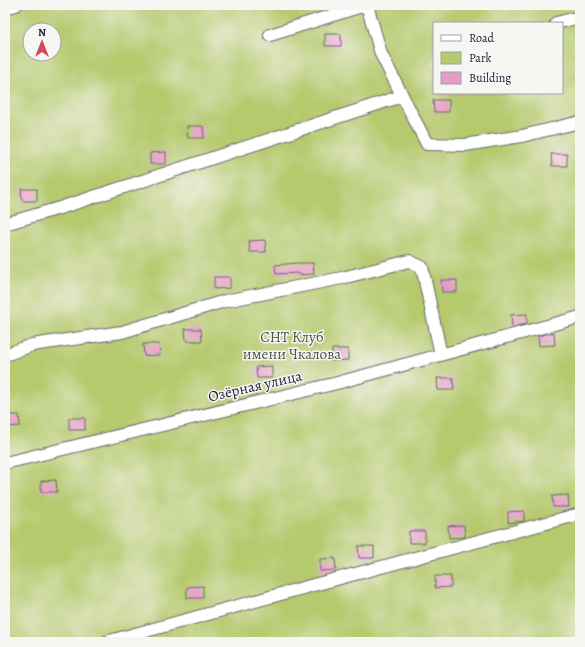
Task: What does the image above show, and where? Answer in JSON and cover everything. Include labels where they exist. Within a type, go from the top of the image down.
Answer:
[{"type":"lane","points":[[5,8],[16,5]]},
{"type":"lane","points":[[270,35],[366,5],[382,54],[427,144],[465,145],[522,136],[580,122]]},
{"type":"lane","points":[[560,22],[580,17]]},
{"type":"lane","points":[[5,224],[70,205],[402,96]]},
{"type":"lane","points":[[5,355],[32,345],[122,332],[226,301],[342,278],[409,261],[422,267],[441,355]]},
{"type":"lane","name":"Озёрная улица","points":[[5,463],[337,383],[580,318]]},
{"type":"lane","points":[[106,642],[144,637],[310,586],[580,514]]},
{"type":"green space","name":"СНТ Клуб имени Чкалова","points":[[5,5],[580,5],[580,642],[5,642]]},
{"type":"building","points":[[325,34],[341,34],[341,46],[325,46]]},
{"type":"building","points":[[433,100],[449,100],[449,112],[434,112]]},
{"type":"building","points":[[187,126],[203,126],[204,138],[188,138]]},
{"type":"building","points":[[166,152],[166,164],[150,164],[150,153]]},
{"type":"building","points":[[551,154],[567,154],[567,166],[552,166]]},
{"type":"building","points":[[21,189],[37,189],[37,201],[22,201]]},
{"type":"building","points":[[265,240],[266,252],[250,252],[249,241]]},
{"type":"building","points":[[313,263],[314,274],[276,274],[275,265]]},
{"type":"building","points":[[214,277],[230,277],[230,288],[214,289]]},
{"type":"building","points":[[441,280],[457,280],[457,292],[442,292]]},
{"type":"building","points":[[527,314],[527,324],[512,327],[511,315]]},
{"type":"building","points":[[185,329],[201,329],[202,341],[186,341]]},
{"type":"building","points":[[554,333],[555,345],[539,346],[538,336]]},
{"type":"building","points":[[143,344],[159,344],[160,355],[144,356]]},
{"type":"building","points":[[332,349],[348,349],[348,360],[332,361]]},
{"type":"building","points":[[272,366],[272,378],[257,378],[256,367]]},
{"type":"building","points":[[437,378],[453,378],[454,390],[438,390]]},
{"type":"building","points":[[5,415],[19,415],[20,426],[5,427]]},
{"type":"building","points":[[69,418],[85,418],[85,430],[69,430]]},
{"type":"building","points":[[56,480],[57,492],[41,492],[41,481]]},
{"type":"building","points":[[568,495],[569,507],[553,507],[552,496]]},
{"type":"building","points":[[524,511],[524,521],[508,523],[508,512]]},
{"type":"building","points":[[464,525],[465,537],[449,538],[448,526]]},
{"type":"building","points":[[409,531],[425,531],[425,543],[409,543]]},
{"type":"building","points":[[358,546],[374,546],[374,558],[359,558]]},
{"type":"building","points":[[335,558],[336,570],[320,571],[320,559]]},
{"type":"building","points":[[435,576],[451,576],[451,587],[435,588]]},
{"type":"building","points":[[203,586],[203,598],[187,598],[187,587]]}]
